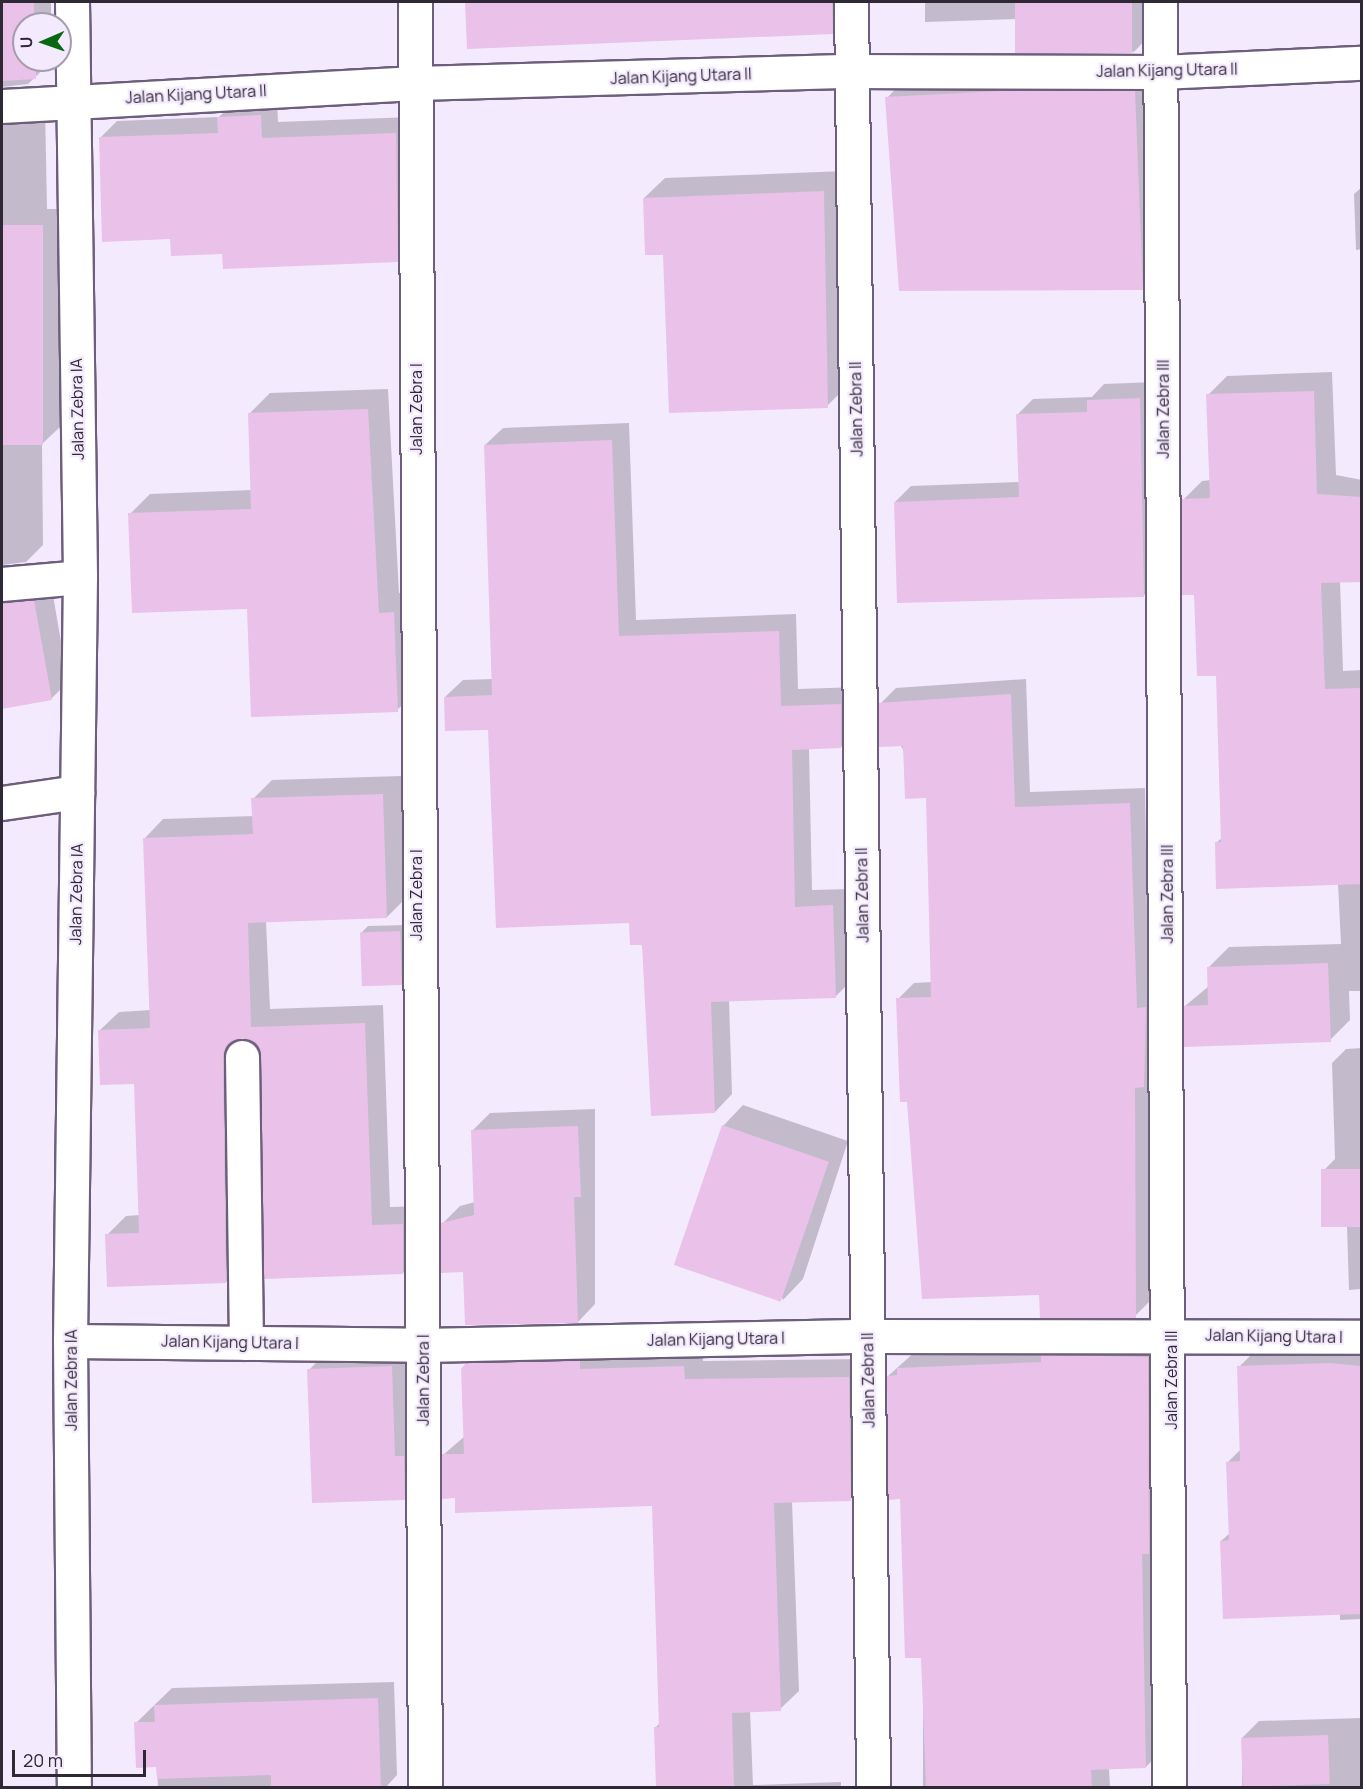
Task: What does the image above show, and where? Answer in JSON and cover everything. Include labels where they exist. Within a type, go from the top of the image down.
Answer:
[{"type":"street","name":"Jalan Zebra IA","points":[[72,2],[71,100],[80,577],[70,1341],[74,1788]]},
{"type":"street","name":"Jalan Zebra I","points":[[415,2],[417,971],[423,1344],[425,1788]]},
{"type":"street","name":"Jalan Zebra II","points":[[851,2],[873,1788]]},
{"type":"street","name":"Jalan Zebra III","points":[[1160,2],[1171,1335],[1169,1788]]},
{"type":"street","name":"Jalan Kijang Utara II","points":[[2,106],[71,100],[416,83],[851,71],[1160,72],[1362,63]]},
{"type":"street","points":[[2,584],[80,577]]},
{"type":"street","points":[[2,803],[77,792]]},
{"type":"street","points":[[242,1057],[246,1342]]},
{"type":"street","name":"Jalan Kijang Utara I","points":[[70,1341],[423,1344],[867,1336],[1362,1337]]},
{"type":"building","points":[[2,2],[34,2],[34,12],[12,12],[12,72],[36,72],[36,79],[2,81]]},
{"type":"building","points":[[465,2],[832,2],[833,34],[467,49]]},
{"type":"building","points":[[1015,2],[1132,2],[1132,53],[1015,53]]},
{"type":"building","points":[[1018,90],[1135,91],[1143,290],[899,291],[885,97]]},
{"type":"building","points":[[261,115],[262,138],[396,133],[398,262],[223,269],[222,254],[171,256],[170,239],[102,242],[99,137],[218,133],[217,117]]},
{"type":"building","points":[[824,191],[828,408],[669,413],[663,255],[645,255],[643,198]]},
{"type":"building","points":[[2,225],[43,225],[43,445],[2,445]]},
{"type":"building","points":[[1314,391],[1317,494],[1362,497],[1362,582],[1321,583],[1325,689],[1362,688],[1362,884],[1216,889],[1215,842],[1221,842],[1216,676],[1197,676],[1194,595],[1182,595],[1181,499],[1210,498],[1206,394]]},
{"type":"building","points":[[1140,398],[1144,597],[897,603],[894,502],[1019,497],[1016,414],[1087,412],[1087,400]]},
{"type":"building","points":[[368,409],[379,613],[394,612],[398,712],[251,717],[247,609],[132,613],[128,513],[251,509],[248,413]]},
{"type":"building","points":[[612,440],[619,636],[779,631],[781,706],[841,704],[841,748],[792,750],[795,907],[833,905],[836,998],[711,1002],[715,1113],[651,1116],[642,945],[630,945],[629,923],[496,928],[488,730],[445,731],[444,697],[492,695],[484,445]]},
{"type":"building","points":[[34,600],[52,700],[2,709],[2,604]]},
{"type":"building","points":[[1011,694],[1015,807],[1130,803],[1137,1008],[1146,1007],[1144,1087],[1135,1088],[1136,1318],[1040,1318],[1039,1295],[922,1299],[907,1102],[900,1102],[896,998],[931,997],[926,798],[905,799],[903,746],[879,747],[878,703]]},
{"type":"building","points":[[383,794],[387,918],[248,923],[251,1027],[365,1023],[372,1225],[403,1224],[403,1274],[264,1279],[261,1057],[252,1041],[241,1038],[226,1047],[223,1057],[226,1283],[107,1287],[105,1234],[139,1233],[134,1084],[100,1085],[98,1030],[150,1028],[143,838],[253,834],[251,798]]},
{"type":"building","points":[[400,931],[402,985],[362,986],[360,932]]},
{"type":"building","points":[[1328,963],[1331,1042],[1184,1047],[1184,1006],[1208,1005],[1207,967]]},
{"type":"building","points":[[722,1125],[829,1162],[781,1302],[674,1265]]},
{"type":"building","points":[[578,1126],[581,1197],[574,1197],[578,1323],[465,1325],[463,1272],[441,1273],[441,1223],[474,1215],[471,1130]]},
{"type":"building","points":[[1321,1169],[1362,1169],[1362,1227],[1321,1227]]},
{"type":"building","points":[[1041,1355],[1148,1357],[1149,1554],[1142,1554],[1146,1768],[1091,1770],[1092,1788],[926,1788],[921,1658],[905,1658],[900,1499],[888,1500],[887,1376],[897,1375],[897,1368],[1041,1362]]},
{"type":"building","points":[[580,1361],[580,1369],[684,1366],[685,1379],[849,1377],[851,1501],[774,1503],[781,1711],[732,1713],[734,1788],[656,1788],[654,1727],[659,1727],[652,1506],[455,1513],[455,1498],[442,1499],[442,1454],[464,1454],[461,1369],[466,1363]]},
{"type":"building","points":[[1329,1363],[1362,1366],[1362,1614],[1223,1619],[1220,1541],[1229,1540],[1226,1462],[1240,1461],[1237,1366]]},
{"type":"building","points":[[392,1366],[395,1456],[404,1456],[405,1500],[312,1503],[307,1369]]},
{"type":"building","points":[[378,1698],[381,1788],[271,1788],[271,1775],[157,1779],[156,1767],[136,1768],[134,1722],[155,1722],[154,1705]]},
{"type":"building","points":[[1328,1735],[1330,1784],[1243,1787],[1241,1738]]}]
